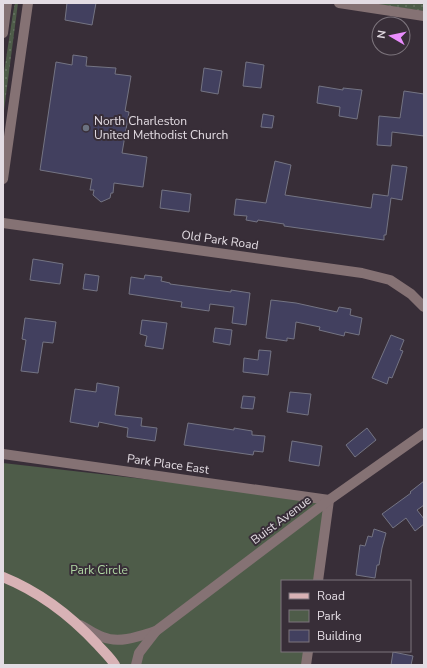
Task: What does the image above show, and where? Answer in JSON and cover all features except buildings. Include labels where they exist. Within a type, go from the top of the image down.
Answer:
[{"type":"main road","points":[[3,577],[20,584],[52,602],[80,625],[115,665]]},
{"type":"street","points":[[3,33],[8,3]]},
{"type":"street","points":[[3,179],[28,3]]},
{"type":"street","points":[[339,3],[424,16]]},
{"type":"street","name":"Old Park Road","points":[[3,223],[362,273],[390,280],[411,294],[424,306]]},
{"type":"street","name":"Buist Avenue","points":[[136,665],[139,653],[156,631],[329,500],[424,433]]},
{"type":"street","name":"Park Place East","points":[[3,454],[329,500]]},
{"type":"street","points":[[318,580],[329,500]]},
{"type":"street","name":"Buist Avenue","points":[[80,625],[101,637],[117,640],[156,631]]},
{"type":"street","points":[[306,665],[308,652]]},
{"type":"green space","points":[[15,3],[18,3],[3,118],[3,79]]},
{"type":"green space","points":[[367,3],[424,3],[424,11]]},
{"type":"green space","name":"Park Circle","points":[[3,463],[329,500],[318,580],[281,580],[281,652],[308,652],[306,665],[3,665]]},
{"type":"place","name":"North Charleston United Methodist Church","points":[[86,128]]}]
